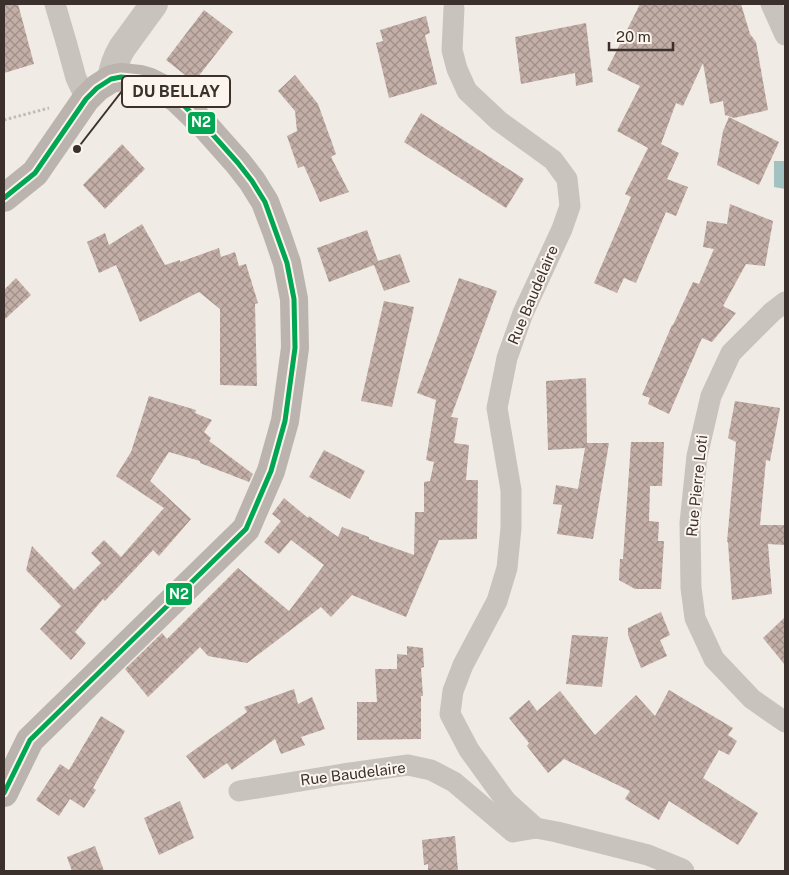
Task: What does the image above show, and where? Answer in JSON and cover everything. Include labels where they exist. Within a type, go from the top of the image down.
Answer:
[{"type":"main road","points":[[4,198],[35,172],[86,99],[97,88],[111,79],[121,77],[150,82],[160,87],[177,99],[206,127],[238,163],[265,202],[287,263],[294,299],[295,348],[286,412],[271,472],[246,529],[30,740],[4,793]]},
{"type":"street","points":[[55,4],[76,78],[86,99]]},
{"type":"street","points":[[111,79],[114,64],[122,48],[154,4]]},
{"type":"street","points":[[771,4],[785,36]]},
{"type":"street","name":"Rue Baudelaire","points":[[454,8],[452,50],[457,69],[468,91],[499,121],[553,160],[567,179],[570,206],[562,229],[523,313],[508,358],[497,408],[511,490],[511,528],[507,568],[497,600],[463,665],[453,691],[450,714],[469,750],[506,801],[536,828]]},
{"type":"street","name":"Rue Pierre Loti","points":[[785,302],[772,312],[731,353],[711,396],[697,456],[690,523],[691,588],[694,618],[714,659],[752,699],[785,722]]},
{"type":"street","name":"Rue Baudelaire","points":[[239,791],[408,765],[431,770],[454,782],[513,832],[536,828],[557,832],[648,855],[684,871]]},
{"type":"path","points":[[4,120],[49,108]]},
{"type":"water","points":[[774,161],[785,161],[785,189],[774,187]]},
{"type":"building","points":[[4,4],[18,4],[34,64],[4,73]]},
{"type":"building","points":[[640,4],[741,4],[750,34],[756,42],[768,110],[734,118],[725,115],[723,101],[710,104],[703,63],[683,106],[676,103],[661,144],[679,153],[667,179],[688,187],[676,216],[666,212],[636,283],[624,278],[617,293],[594,283],[631,197],[625,194],[648,148],[617,131],[640,86],[607,70]]},
{"type":"building","points":[[204,10],[233,32],[194,82],[166,60]]},
{"type":"building","points":[[426,16],[430,33],[425,35],[437,84],[389,98],[376,43],[383,41],[380,30]]},
{"type":"building","points":[[586,23],[593,82],[576,86],[575,73],[521,84],[515,37]]},
{"type":"building","points":[[295,75],[318,104],[336,154],[331,157],[349,192],[320,202],[304,166],[298,168],[287,136],[297,131],[295,111],[278,91]]},
{"type":"building","points":[[421,113],[524,179],[506,208],[404,142]]},
{"type":"building","points":[[729,117],[779,142],[759,185],[717,165],[723,131]]},
{"type":"building","points":[[122,144],[145,169],[105,209],[83,185]]},
{"type":"building","points":[[730,204],[773,221],[765,266],[746,264],[723,306],[736,313],[712,342],[702,338],[669,414],[648,404],[650,398],[642,395],[693,282],[699,284],[714,249],[703,247],[707,221],[727,224]]},
{"type":"building","points":[[142,224],[165,265],[180,260],[180,262],[219,248],[221,257],[235,252],[239,266],[246,264],[258,303],[255,304],[257,386],[220,385],[220,309],[199,292],[140,322],[116,265],[99,273],[87,242],[105,233],[109,245]]},
{"type":"building","points":[[367,230],[378,261],[400,254],[410,282],[384,291],[374,265],[329,282],[317,248]]},
{"type":"building","points":[[16,278],[31,295],[4,320],[4,290]]},
{"type":"building","points":[[459,278],[497,291],[451,417],[458,418],[454,443],[469,445],[466,480],[478,480],[477,539],[439,540],[406,617],[352,595],[331,617],[321,607],[247,663],[208,656],[200,647],[148,697],[125,669],[162,633],[167,639],[238,568],[289,611],[324,565],[291,540],[279,554],[264,542],[281,521],[272,514],[284,498],[308,518],[309,516],[338,537],[342,527],[414,555],[415,512],[424,512],[424,482],[430,481],[434,462],[426,460],[436,400],[417,393]]},
{"type":"building","points":[[384,301],[414,307],[392,407],[361,401]]},
{"type":"building","points":[[586,378],[587,443],[609,443],[593,539],[557,534],[562,505],[553,504],[556,485],[578,489],[585,448],[548,450],[546,381]]},
{"type":"building","points":[[149,396],[196,410],[195,413],[212,420],[204,432],[211,438],[209,441],[253,474],[249,482],[200,463],[200,461],[169,452],[150,481],[191,519],[159,556],[153,550],[105,601],[103,599],[75,632],[86,643],[71,660],[40,629],[61,606],[26,570],[32,546],[74,590],[101,563],[91,553],[104,540],[121,557],[164,508],[116,476],[131,452]]},
{"type":"building","points":[[735,401],[780,408],[770,461],[766,460],[760,525],[785,525],[785,530],[784,545],[768,544],[772,594],[732,600],[727,542],[736,442],[728,438]]},
{"type":"building","points":[[631,442],[664,442],[662,486],[650,486],[649,521],[659,522],[658,541],[664,541],[661,589],[635,589],[619,580],[620,559],[623,559]]},
{"type":"building","points":[[324,450],[365,471],[350,499],[309,477]]},
{"type":"building","points":[[661,612],[670,635],[660,640],[667,656],[641,668],[628,635],[628,628]]},
{"type":"building","points":[[785,617],[785,665],[763,638]]},
{"type":"building","points":[[572,635],[608,637],[602,687],[566,684]]},
{"type":"building","points":[[407,646],[423,648],[424,667],[421,668],[423,696],[421,696],[421,739],[357,740],[357,702],[377,702],[375,669],[397,669],[397,654],[407,655]]},
{"type":"building","points":[[294,689],[298,704],[312,697],[325,729],[301,737],[305,745],[281,754],[275,739],[232,770],[227,763],[204,779],[186,756],[247,712],[244,707]]},
{"type":"building","points":[[669,690],[733,728],[728,735],[737,741],[729,755],[719,750],[703,778],[758,813],[738,845],[669,801],[659,820],[625,799],[630,791],[564,759],[548,773],[527,746],[529,743],[509,718],[529,700],[537,711],[560,691],[595,735],[636,695],[655,716]]},
{"type":"building","points":[[101,716],[125,731],[93,788],[96,790],[84,808],[70,799],[59,816],[36,800],[60,764],[69,770]]},
{"type":"building","points":[[180,801],[194,838],[159,855],[144,818]]},
{"type":"building","points":[[455,836],[458,871],[428,871],[428,864],[424,865],[422,840]]},
{"type":"building","points":[[95,846],[104,871],[72,871],[67,857]]},
{"type":"transit line","name":"N2","points":[[4,198],[35,173],[86,99],[97,88],[111,79],[121,77],[140,79],[160,87],[177,99],[206,127],[238,163],[265,202],[287,263],[294,299],[295,348],[285,421],[271,471],[246,529],[30,740],[4,793]]},
{"type":"place","name":"DU BELLAY","points":[[77,149]]}]
